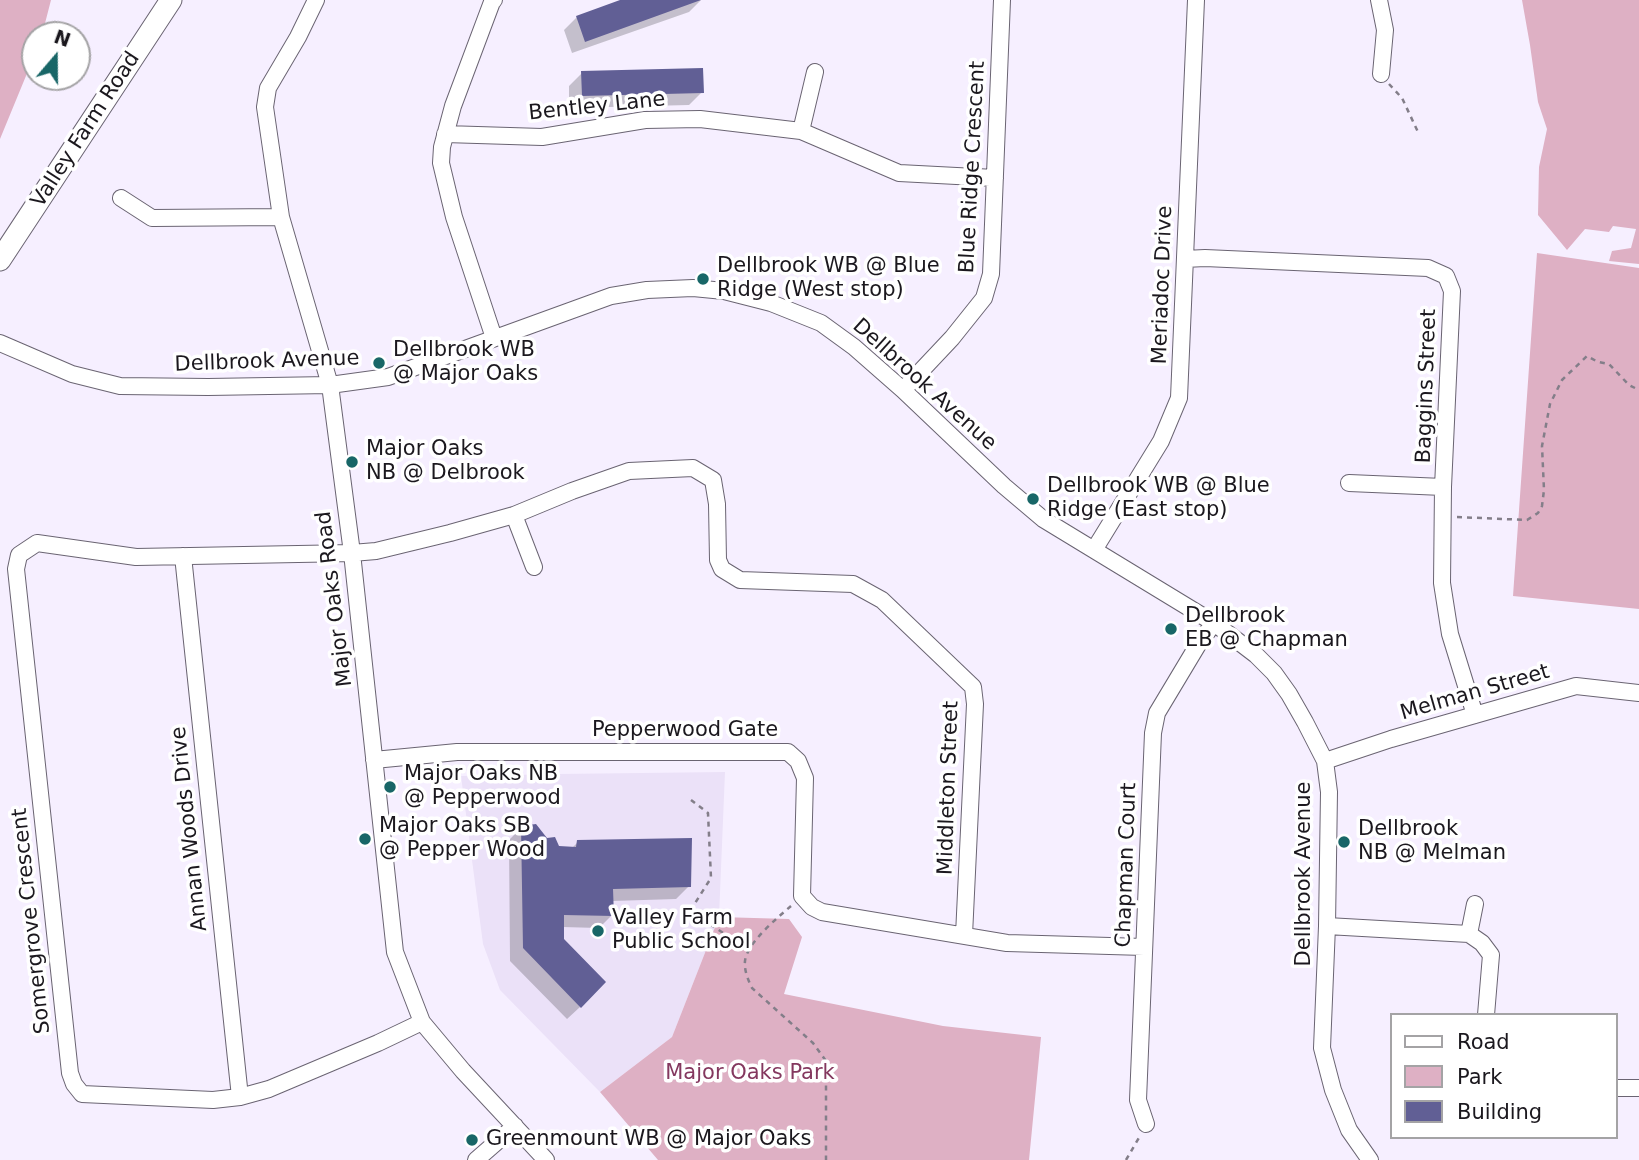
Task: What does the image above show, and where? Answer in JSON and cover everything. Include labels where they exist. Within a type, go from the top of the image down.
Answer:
[{"type":"street","name":"Valley Farm Road","points":[[0,260],[171,0]]},
{"type":"street","name":"Major Oaks Road","points":[[316,0],[268,88],[265,107],[281,217],[330,385],[352,553],[395,952],[422,1022],[463,1071],[546,1160]]},
{"type":"street","points":[[494,338],[454,217],[441,163],[442,148],[453,106],[495,0]]},
{"type":"street","name":"Blue Ridge Crescent","points":[[903,390],[952,338],[984,298],[991,274],[1002,0]]},
{"type":"street","name":"Meriadoc Drive","points":[[1094,550],[1161,441],[1179,398],[1196,0]]},
{"type":"street","points":[[1379,0],[1385,30],[1381,74]]},
{"type":"street","points":[[801,131],[816,72]]},
{"type":"street","name":"Bentley Lane","points":[[445,134],[542,137],[645,120],[700,119],[801,131],[899,173],[995,178]]},
{"type":"street","points":[[121,198],[152,218],[281,217]]},
{"type":"street","name":"Baggins Street","points":[[1185,259],[1428,268],[1446,276],[1452,291],[1443,487],[1442,583],[1450,634],[1475,715]]},
{"type":"street","name":"Dellbrook Avenue","points":[[0,343],[72,374],[120,386],[330,385],[388,377],[611,296],[647,290],[724,290],[771,303],[821,323],[854,347],[903,390],[1042,519],[1213,624],[1256,654],[1289,694],[1325,761],[1329,792],[1322,1048],[1349,1129],[1370,1160]]},
{"type":"street","name":"Middleton Street","points":[[352,553],[376,551],[514,515],[629,471],[693,468],[713,480],[717,504],[718,560],[722,569],[740,580],[853,584],[882,600],[973,687],[975,704],[964,935]]},
{"type":"street","points":[[1349,483],[1443,487]]},
{"type":"street","points":[[514,515],[534,567]]},
{"type":"street","name":"Somergrove Crescent","points":[[352,553],[136,557],[37,543],[19,555],[16,569],[70,1073],[82,1094],[213,1100],[240,1097],[269,1089],[422,1022]]},
{"type":"street","name":"Annan Woods Drive","points":[[183,556],[240,1097]]},
{"type":"street","name":"Chapman Court","points":[[1146,1124],[1138,1100],[1153,733],[1157,713],[1213,624]]},
{"type":"street","name":"Melman Street","points":[[1325,761],[1576,686],[1639,693]]},
{"type":"street","name":"Pepperwood Gate","points":[[374,760],[457,752],[788,752],[798,761],[805,778],[802,896]]},
{"type":"street","points":[[802,896],[812,907],[822,912],[1007,943],[1144,947]]},
{"type":"street","points":[[1469,934],[1475,904]]},
{"type":"street","points":[[1327,926],[1469,934],[1482,943],[1491,955],[1486,1013]]},
{"type":"street","points":[[1618,1088],[1639,1088]]},
{"type":"street","points":[[476,1160],[515,1126]]},
{"type":"path","points":[[1381,74],[1402,99],[1418,132]]},
{"type":"path","points":[[1444,516],[1527,520],[1538,513],[1542,506],[1544,490],[1542,446],[1550,404],[1562,380],[1587,356],[1609,364],[1629,385],[1639,390]]},
{"type":"path","points":[[691,800],[708,813],[711,878],[690,911],[749,950]]},
{"type":"path","points":[[802,896],[771,924],[749,950],[745,962],[747,979],[752,988],[813,1043],[826,1060],[826,1160]]},
{"type":"path","points":[[1126,1160],[1146,1124]]},
{"type":"shaded area","name":"Valley Farm Public School","points":[[725,772],[719,917],[672,1037],[600,1092],[500,990],[483,944],[461,776]]},
{"type":"green space","points":[[0,0],[51,0],[46,21],[21,21],[21,88],[0,139]]},
{"type":"green space","points":[[1522,0],[1639,0],[1639,264],[1609,261],[1612,251],[1631,248],[1636,229],[1613,226],[1609,232],[1585,229],[1567,250],[1538,215],[1539,167],[1547,129],[1538,102]]},
{"type":"green space","points":[[1537,253],[1639,268],[1639,609],[1513,596]]},
{"type":"green space","name":"Major Oaks Park","points":[[719,917],[789,919],[802,937],[784,994],[943,1026],[1041,1037],[1029,1160],[658,1160],[600,1092],[672,1037]]},
{"type":"building","points":[[620,0],[701,0],[585,42],[576,16]]},
{"type":"building","points":[[703,68],[704,93],[582,96],[581,71]]},
{"type":"building","points":[[536,824],[547,838],[555,837],[559,846],[576,847],[577,840],[692,838],[691,887],[613,889],[614,916],[564,915],[564,939],[606,982],[581,1008],[523,948],[521,826]]},
{"type":"place","name":"Dellbrook WB @ Blue Ridge (West stop)","points":[[703,279]]},
{"type":"place","name":"Dellbrook WB @ Major Oaks","points":[[379,363]]},
{"type":"place","name":"Major Oaks NB @ Delbrook","points":[[352,462]]},
{"type":"place","name":"Dellbrook WB @ Blue Ridge (East stop)","points":[[1033,499]]},
{"type":"place","name":"Dellbrook EB @ Chapman","points":[[1171,629]]},
{"type":"place","name":"Major Oaks NB @ Pepperwood","points":[[390,787]]},
{"type":"place","name":"Major Oaks SB @ Pepper Wood","points":[[365,839]]},
{"type":"place","name":"Dellbrook NB @ Melman","points":[[1344,842]]},
{"type":"place","name":"Valley Farm Public School","points":[[598,931]]},
{"type":"place","name":"Greenmount WB @ Major Oaks","points":[[472,1140]]}]
